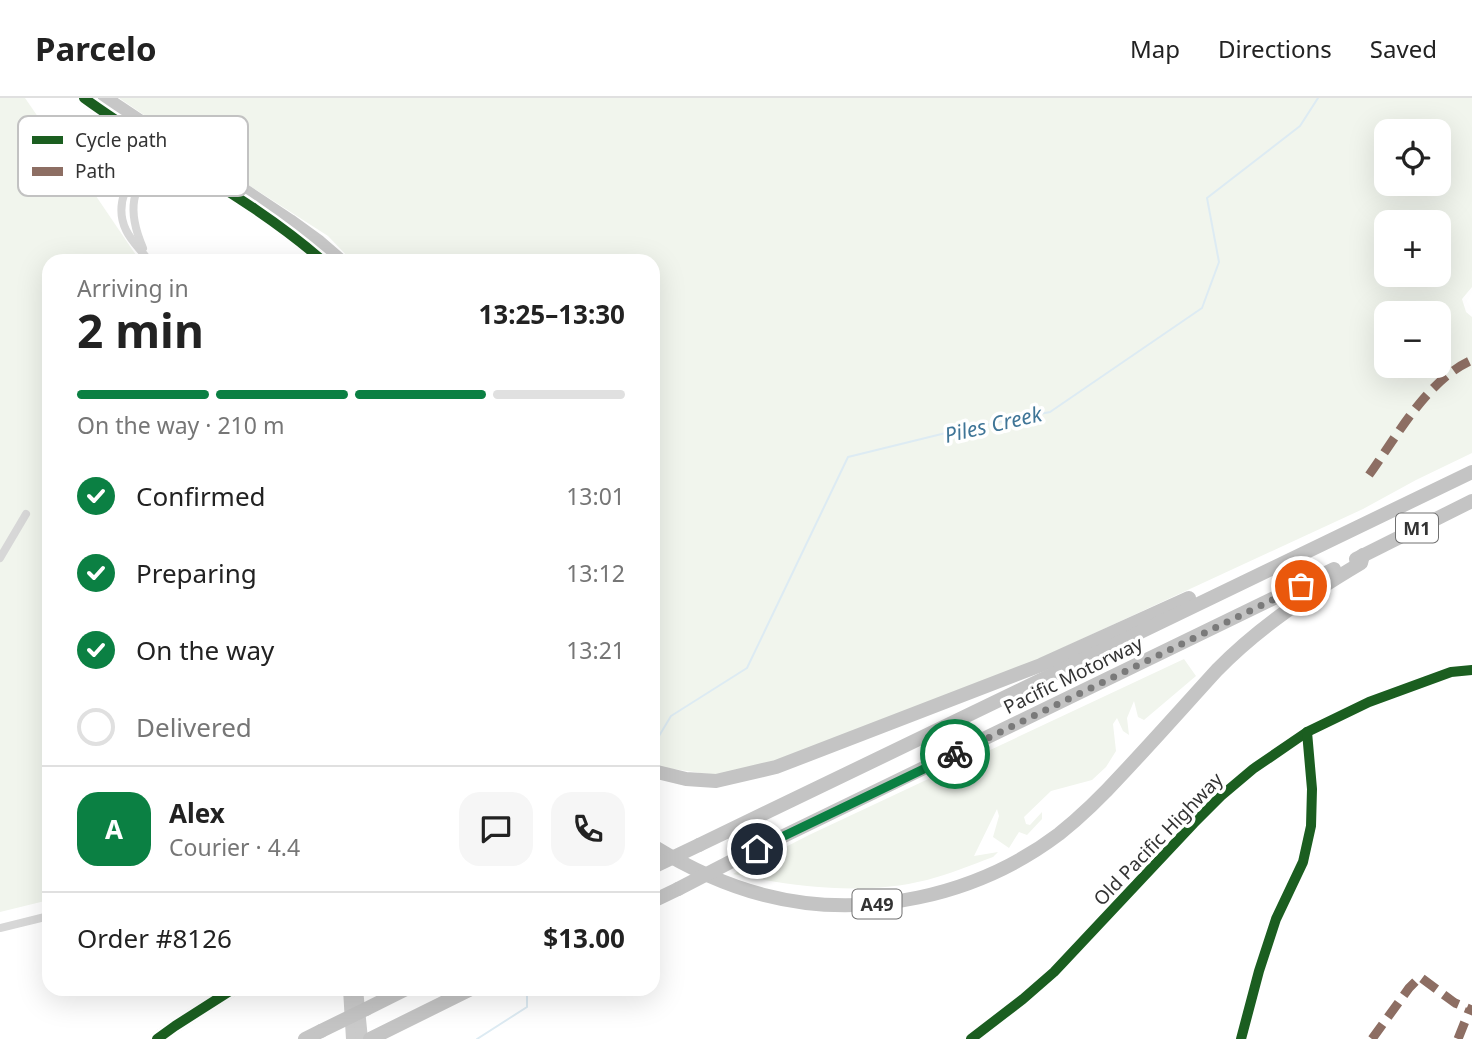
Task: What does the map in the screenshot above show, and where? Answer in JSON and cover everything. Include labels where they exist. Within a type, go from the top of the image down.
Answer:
[{"type":"highway","points":[[83,98],[115,116]]},
{"type":"highway","points":[[83,98],[99,116]]},
{"type":"highway","points":[[106,98],[128,116]]},
{"type":"highway","points":[[248,195],[290,221],[333,254]]},
{"type":"highway","points":[[226,196],[243,201]]},
{"type":"highway","points":[[236,196],[288,231],[315,254]]},
{"type":"highway","name":"Pacific Motorway","points":[[660,864],[1472,472]]},
{"type":"highway","name":"Pacific Motorway","points":[[660,898],[1472,501]]},
{"type":"highway","points":[[660,773],[686,779],[716,781],[776,767],[1051,661],[1350,523],[1367,522]]},
{"type":"highway","name":"A49","points":[[660,850],[724,882],[762,895],[788,900],[867,905],[901,901],[969,884],[1023,858],[1059,834],[1098,799],[1219,668],[1264,628],[1309,594],[1361,563],[1363,555]]},
{"type":"highway","points":[[158,1039],[222,996]]},
{"type":"highway","points":[[305,1039],[393,996]]},
{"type":"highway","points":[[375,1036],[457,996]]},
{"type":"main road","name":"Old Pacific Highway","points":[[971,1039],[1054,972],[1222,796],[1253,769],[1307,732],[1368,702],[1451,672],[1472,670]]},
{"type":"main road","points":[[349,996],[352,1039]]},
{"type":"main road","points":[[358,996],[362,1039]]},
{"type":"street","points":[[123,196],[123,223],[127,233],[144,254]]},
{"type":"street","points":[[133,196],[135,230],[146,254]]},
{"type":"street","points":[[122,206],[133,214]]},
{"type":"street","points":[[0,558],[26,514]]},
{"type":"street","points":[[1241,1039],[1276,919],[1303,862],[1311,826],[1312,789],[1307,732]]},
{"type":"street","points":[[0,928],[42,918]]},
{"type":"shaded area","points":[[0,98],[25,98],[37,116],[18,116],[18,196],[96,196],[135,254],[42,254],[42,902],[0,912]]},
{"type":"shaded area","points":[[119,98],[1472,98],[1472,287],[1462,299],[1466,312],[1472,317],[1472,453],[1363,509],[1017,669],[776,762],[715,775],[660,767],[660,254],[345,254],[328,236],[248,185],[248,116],[145,116]]},
{"type":"shaded area","points":[[1184,659],[1196,676],[1144,720],[1138,717],[1134,701],[1127,718],[1129,735],[1123,731],[1117,718],[1113,724],[1116,751],[1106,767],[1092,780],[1051,791],[1024,817],[1026,824],[1030,825],[1042,812],[1042,819],[1027,835],[1019,832],[1009,848],[993,837],[999,816],[997,809],[974,856],[998,852],[993,857],[927,880],[878,888],[805,886],[733,874],[809,835]]},
{"type":"waterway","name":"Piles Creek","points":[[660,734],[671,716],[747,668],[848,457],[958,430],[1050,412],[1202,308],[1219,262],[1207,198],[1300,126],[1318,98]]},
{"type":"waterway","name":"Piles Creek","points":[[477,1039],[527,1007],[527,996]]},
{"type":"marked path","points":[[1369,475],[1427,395],[1456,369],[1472,360]]},
{"type":"marked path","points":[[1372,1039],[1420,977],[1455,1003],[1472,1010]]},
{"type":"marked path","points":[[1458,1039],[1470,1009]]},
{"type":"cycle path","points":[[84,98],[110,116]]},
{"type":"cycle path","points":[[236,196],[314,254]]},
{"type":"cycle path","points":[[971,1039],[1054,972],[1194,823],[1253,769],[1307,732],[1369,702],[1451,672],[1472,670]]},
{"type":"cycle path","points":[[1241,1039],[1276,919],[1303,862],[1311,826],[1312,789],[1307,732]]},
{"type":"cycle path","points":[[157,1039],[222,996]]},
{"type":"way so far","points":[[955,754],[1301,586]]},
{"type":"route","points":[[757,849],[955,754]]}]
